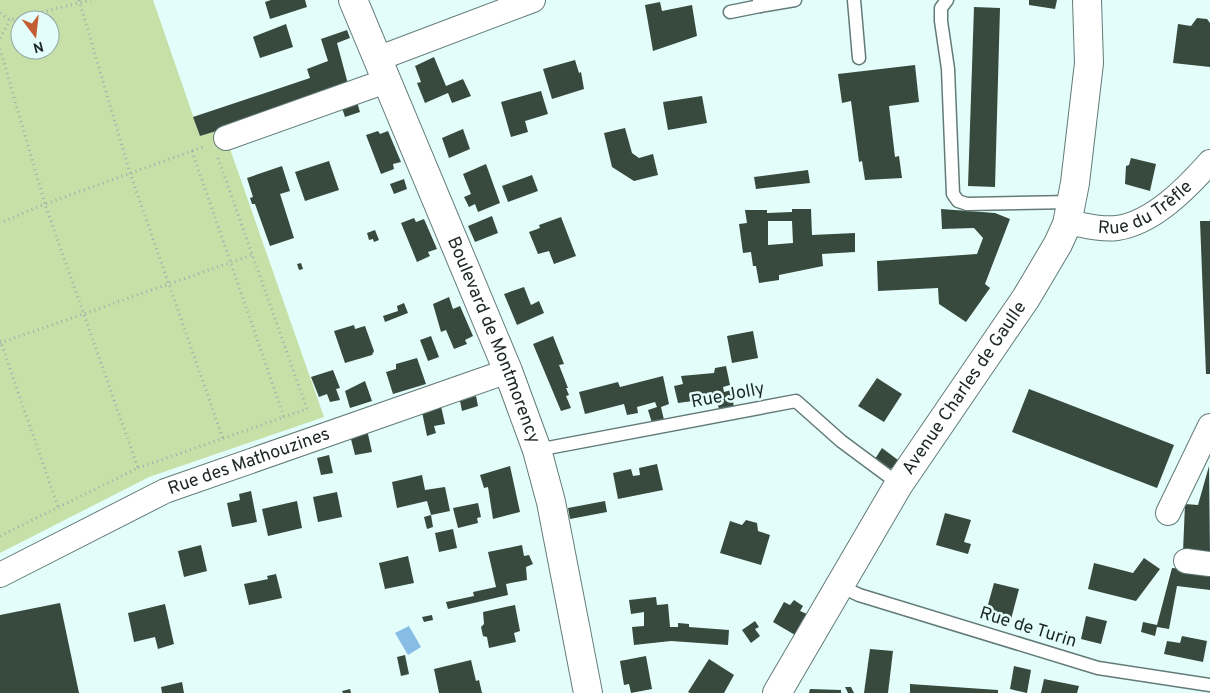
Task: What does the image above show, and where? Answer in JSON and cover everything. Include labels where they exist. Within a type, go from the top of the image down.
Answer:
[{"type":"main road","name":"Boulevard de Montmorency","points":[[353,0],[508,371],[536,450],[551,502],[588,693]]},
{"type":"main road","name":"Avenue Charles de Gaulle","points":[[1087,0],[1089,63]]},
{"type":"main road","name":"Avenue Charles de Gaulle","points":[[778,693],[899,484],[1033,286],[1055,250],[1070,212],[1089,63],[1104,0]]},
{"type":"street","points":[[221,145],[534,0]]},
{"type":"street","name":"Rue du Trèfle","points":[[1070,212],[1084,226],[1115,228],[1134,222],[1178,196],[1210,162]]},
{"type":"street","name":"Rue des Mathouzines","points":[[0,575],[165,491],[508,371]]},
{"type":"street","points":[[1168,513],[1210,426]]},
{"type":"street","points":[[1186,561],[1210,564]]},
{"type":"lane","points":[[730,12],[759,3],[795,0]]},
{"type":"lane","points":[[854,0],[859,58]]},
{"type":"lane","points":[[948,0],[942,8],[941,21],[948,70],[953,194],[958,202],[967,204],[1070,212]]},
{"type":"lane","name":"Rue Jolly","points":[[536,450],[796,401],[842,441],[899,484]]},
{"type":"lane","name":"Rue de Turin","points":[[840,586],[859,595],[1098,668],[1210,685]]},
{"type":"path","points":[[49,10],[91,0]]},
{"type":"path","points":[[80,2],[130,174],[223,438]]},
{"type":"path","points":[[0,13],[10,20],[0,38]]},
{"type":"path","points":[[0,49],[45,204],[138,468]]},
{"type":"path","points":[[0,536],[138,468],[307,409],[252,255],[221,145]]},
{"type":"path","points":[[0,223],[45,204],[192,151],[284,417]]},
{"type":"path","points":[[58,507],[0,342],[252,255]]},
{"type":"green space","points":[[0,0],[153,0],[200,136],[223,129],[324,417],[149,477],[0,553]]},
{"type":"water","points":[[409,626],[421,647],[408,655],[395,633]]},
{"type":"building","points":[[271,0],[305,0],[307,7],[270,19],[265,2]]},
{"type":"building","points":[[1029,0],[1057,0],[1055,9],[1029,5]]},
{"type":"building","points":[[660,2],[662,11],[692,5],[697,36],[653,51],[645,5]]},
{"type":"building","points":[[974,7],[1000,8],[995,187],[968,186]]},
{"type":"building","points":[[1197,18],[1207,19],[1210,23],[1210,67],[1173,63],[1178,24],[1191,26]]},
{"type":"building","points":[[286,24],[293,47],[260,58],[253,37]]},
{"type":"building","points":[[347,30],[350,38],[337,43],[348,84],[222,126],[223,129],[200,136],[193,117],[310,78],[307,69],[328,61],[321,39]]},
{"type":"building","points":[[434,57],[446,86],[463,79],[471,96],[452,103],[448,93],[425,103],[417,83],[421,82],[415,66]]},
{"type":"building","points":[[575,60],[579,73],[581,72],[584,89],[552,99],[543,69]]},
{"type":"building","points":[[915,65],[919,102],[889,106],[895,157],[899,156],[902,178],[865,180],[862,161],[859,162],[851,101],[842,103],[838,74]]},
{"type":"building","points":[[541,91],[548,114],[525,121],[528,132],[511,137],[501,102]]},
{"type":"building","points":[[702,96],[707,123],[668,130],[663,102]]},
{"type":"building","points":[[357,102],[360,112],[345,117],[342,108]]},
{"type":"building","points":[[625,128],[632,153],[639,158],[653,154],[658,175],[634,181],[612,167],[604,133]]},
{"type":"building","points":[[463,129],[470,149],[449,158],[442,138]]},
{"type":"building","points":[[378,131],[380,134],[388,131],[401,162],[393,164],[394,169],[381,174],[366,135]]},
{"type":"building","points":[[1131,158],[1156,164],[1150,191],[1125,184],[1126,166],[1129,165]]},
{"type":"building","points":[[329,161],[339,190],[305,201],[295,172]]},
{"type":"building","points":[[486,164],[500,203],[478,212],[475,204],[469,207],[464,197],[471,194],[463,174]]},
{"type":"building","points":[[282,166],[290,191],[280,194],[294,238],[270,246],[255,204],[252,204],[250,198],[253,197],[247,178]]},
{"type":"building","points":[[808,170],[810,183],[756,189],[754,177]]},
{"type":"building","points":[[532,175],[538,191],[508,202],[502,186]]},
{"type":"building","points":[[404,179],[407,189],[394,194],[390,184]]},
{"type":"building","points":[[792,209],[811,209],[812,235],[855,233],[855,252],[822,254],[823,266],[779,275],[779,280],[759,283],[756,266],[753,266],[751,252],[743,253],[739,224],[747,223],[745,210],[767,210],[767,213],[792,212]],"holes":[[[768,221],[792,221],[793,243],[768,245]]]},
{"type":"building","points":[[941,209],[995,213],[1010,219],[985,284],[990,288],[966,322],[939,304],[938,288],[878,291],[877,261],[977,254],[983,238],[974,228],[942,229]]},
{"type":"building","points":[[492,216],[498,233],[475,242],[468,226]]},
{"type":"building","points":[[561,217],[576,256],[554,264],[549,251],[538,254],[529,232],[540,228],[539,225]]},
{"type":"building","points":[[414,218],[416,222],[424,219],[437,249],[428,252],[430,256],[417,262],[401,223]]},
{"type":"building","points":[[1200,221],[1210,221],[1210,374],[1206,374]]},
{"type":"building","points":[[375,230],[379,240],[374,242],[373,239],[369,240],[367,233]]},
{"type":"building","points":[[301,263],[303,269],[299,270],[297,264]]},
{"type":"building","points":[[524,287],[531,305],[539,301],[544,313],[517,325],[504,294]]},
{"type":"building","points":[[449,297],[453,309],[460,306],[473,336],[465,340],[467,344],[454,349],[446,330],[441,332],[433,304]]},
{"type":"building","points":[[404,303],[408,313],[385,322],[383,316],[398,311],[397,306]]},
{"type":"building","points":[[354,325],[355,329],[365,326],[374,351],[372,355],[345,363],[334,331]]},
{"type":"building","points":[[753,331],[758,358],[732,363],[727,336]]},
{"type":"building","points":[[431,336],[439,357],[428,361],[420,340]]},
{"type":"building","points":[[553,336],[564,364],[559,365],[568,388],[566,388],[569,395],[566,396],[571,408],[561,411],[533,344]]},
{"type":"building","points":[[417,358],[426,384],[393,394],[386,372],[396,369],[396,364]]},
{"type":"building","points":[[726,366],[730,385],[723,387],[724,392],[731,390],[734,407],[719,410],[716,394],[700,398],[700,400],[678,403],[674,386],[683,384],[681,376],[714,373],[715,368]]},
{"type":"building","points":[[333,370],[340,388],[336,389],[340,400],[330,402],[327,394],[319,397],[311,377]]},
{"type":"building","points":[[663,376],[669,404],[661,407],[664,420],[652,423],[648,410],[657,407],[655,402],[637,407],[638,413],[627,415],[624,404],[585,414],[579,392],[618,382],[620,387]]},
{"type":"building","points":[[877,378],[902,394],[884,422],[858,406]]},
{"type":"building","points":[[365,381],[372,401],[350,408],[345,391]]},
{"type":"building","points":[[1029,389],[1174,445],[1157,488],[1012,432]]},
{"type":"building","points":[[476,396],[478,406],[462,411],[460,401]]},
{"type":"building","points":[[441,406],[445,424],[434,426],[436,433],[427,436],[422,412]]},
{"type":"building","points":[[368,434],[372,452],[355,455],[350,435]]},
{"type":"building","points":[[882,448],[898,460],[892,468],[888,469],[875,459]]},
{"type":"building","points":[[329,455],[333,473],[321,475],[317,458]]},
{"type":"building","points":[[657,464],[663,490],[618,499],[613,473],[631,469],[633,476],[640,475],[639,468]]},
{"type":"building","points":[[510,466],[520,512],[493,519],[488,487],[484,488],[480,475]]},
{"type":"building","points":[[1209,466],[1210,555],[1183,552],[1185,504],[1198,505]]},
{"type":"building","points":[[422,475],[425,490],[445,487],[450,511],[431,515],[427,501],[397,508],[392,482]]},
{"type":"building","points":[[251,491],[257,522],[232,527],[227,503],[240,500],[239,494]]},
{"type":"building","points":[[337,492],[342,517],[318,522],[313,497]]},
{"type":"building","points":[[297,501],[302,528],[268,536],[262,509]]},
{"type":"building","points":[[605,501],[607,512],[570,519],[568,508]]},
{"type":"building","points":[[478,503],[481,517],[477,518],[478,523],[458,528],[453,508]]},
{"type":"building","points":[[945,513],[971,520],[964,542],[971,544],[968,554],[936,545]]},
{"type":"building","points":[[431,515],[433,527],[427,529],[424,517]]},
{"type":"building","points":[[746,520],[757,523],[758,531],[770,535],[761,565],[720,553],[730,521],[742,525]]},
{"type":"building","points":[[453,529],[457,548],[439,552],[435,533]]},
{"type":"building","points":[[201,545],[207,571],[184,577],[178,551]]},
{"type":"building","points":[[522,545],[524,556],[529,555],[533,564],[526,567],[527,580],[506,584],[508,595],[448,609],[446,602],[474,596],[473,592],[496,587],[488,552]]},
{"type":"building","points":[[408,556],[414,583],[385,589],[379,563]]},
{"type":"building","points":[[1144,558],[1160,569],[1136,601],[1088,589],[1094,563],[1133,573]]},
{"type":"building","points":[[1172,568],[1210,571],[1210,590],[1177,586],[1169,629],[1157,627],[1155,636],[1141,632],[1143,622],[1157,625]]},
{"type":"building","points":[[276,574],[282,598],[249,605],[244,584],[268,579],[267,576]]},
{"type":"building","points":[[994,583],[1019,589],[1009,627],[984,619]]},
{"type":"building","points":[[656,597],[657,605],[668,604],[670,627],[678,627],[678,623],[689,624],[689,627],[729,630],[728,645],[671,641],[634,645],[632,627],[644,626],[644,612],[631,614],[629,600]]},
{"type":"building","points":[[794,600],[803,606],[800,611],[807,614],[795,635],[773,622],[784,602],[790,605]]},
{"type":"building","points":[[60,603],[79,693],[0,693],[0,615]]},
{"type":"building","points":[[165,604],[174,644],[158,649],[155,637],[134,642],[128,613]]},
{"type":"building","points":[[515,605],[520,631],[514,633],[516,642],[489,648],[487,637],[483,636],[481,627],[484,624],[483,612]]},
{"type":"building","points":[[432,615],[433,620],[424,622],[422,617]]},
{"type":"building","points":[[1086,616],[1107,621],[1101,644],[1081,639]]},
{"type":"building","points":[[755,621],[759,627],[755,629],[760,636],[751,643],[742,630]]},
{"type":"building","points":[[1182,636],[1207,641],[1203,662],[1164,654],[1167,641],[1180,643]]},
{"type":"building","points":[[870,649],[893,651],[888,693],[864,693]]},
{"type":"building","points":[[405,655],[409,674],[401,676],[397,657]]},
{"type":"building","points":[[646,656],[652,689],[631,693],[629,684],[624,685],[620,661]]},
{"type":"building","points":[[709,659],[734,675],[724,693],[688,692]]},
{"type":"building","points":[[471,660],[476,681],[479,680],[482,693],[439,693],[434,669]]},
{"type":"building","points":[[1014,666],[1031,670],[1027,693],[1010,689]]},
{"type":"building","points":[[1044,679],[1079,686],[1077,693],[1041,693]]},
{"type":"building","points":[[182,682],[184,693],[162,693],[161,687]]},
{"type":"building","points":[[910,684],[998,690],[998,693],[910,693]]},
{"type":"building","points":[[845,687],[851,687],[854,693],[848,693]]},
{"type":"building","points":[[350,689],[351,693],[343,693],[342,691]]},
{"type":"building","points":[[810,689],[841,690],[841,693],[809,693]]}]
